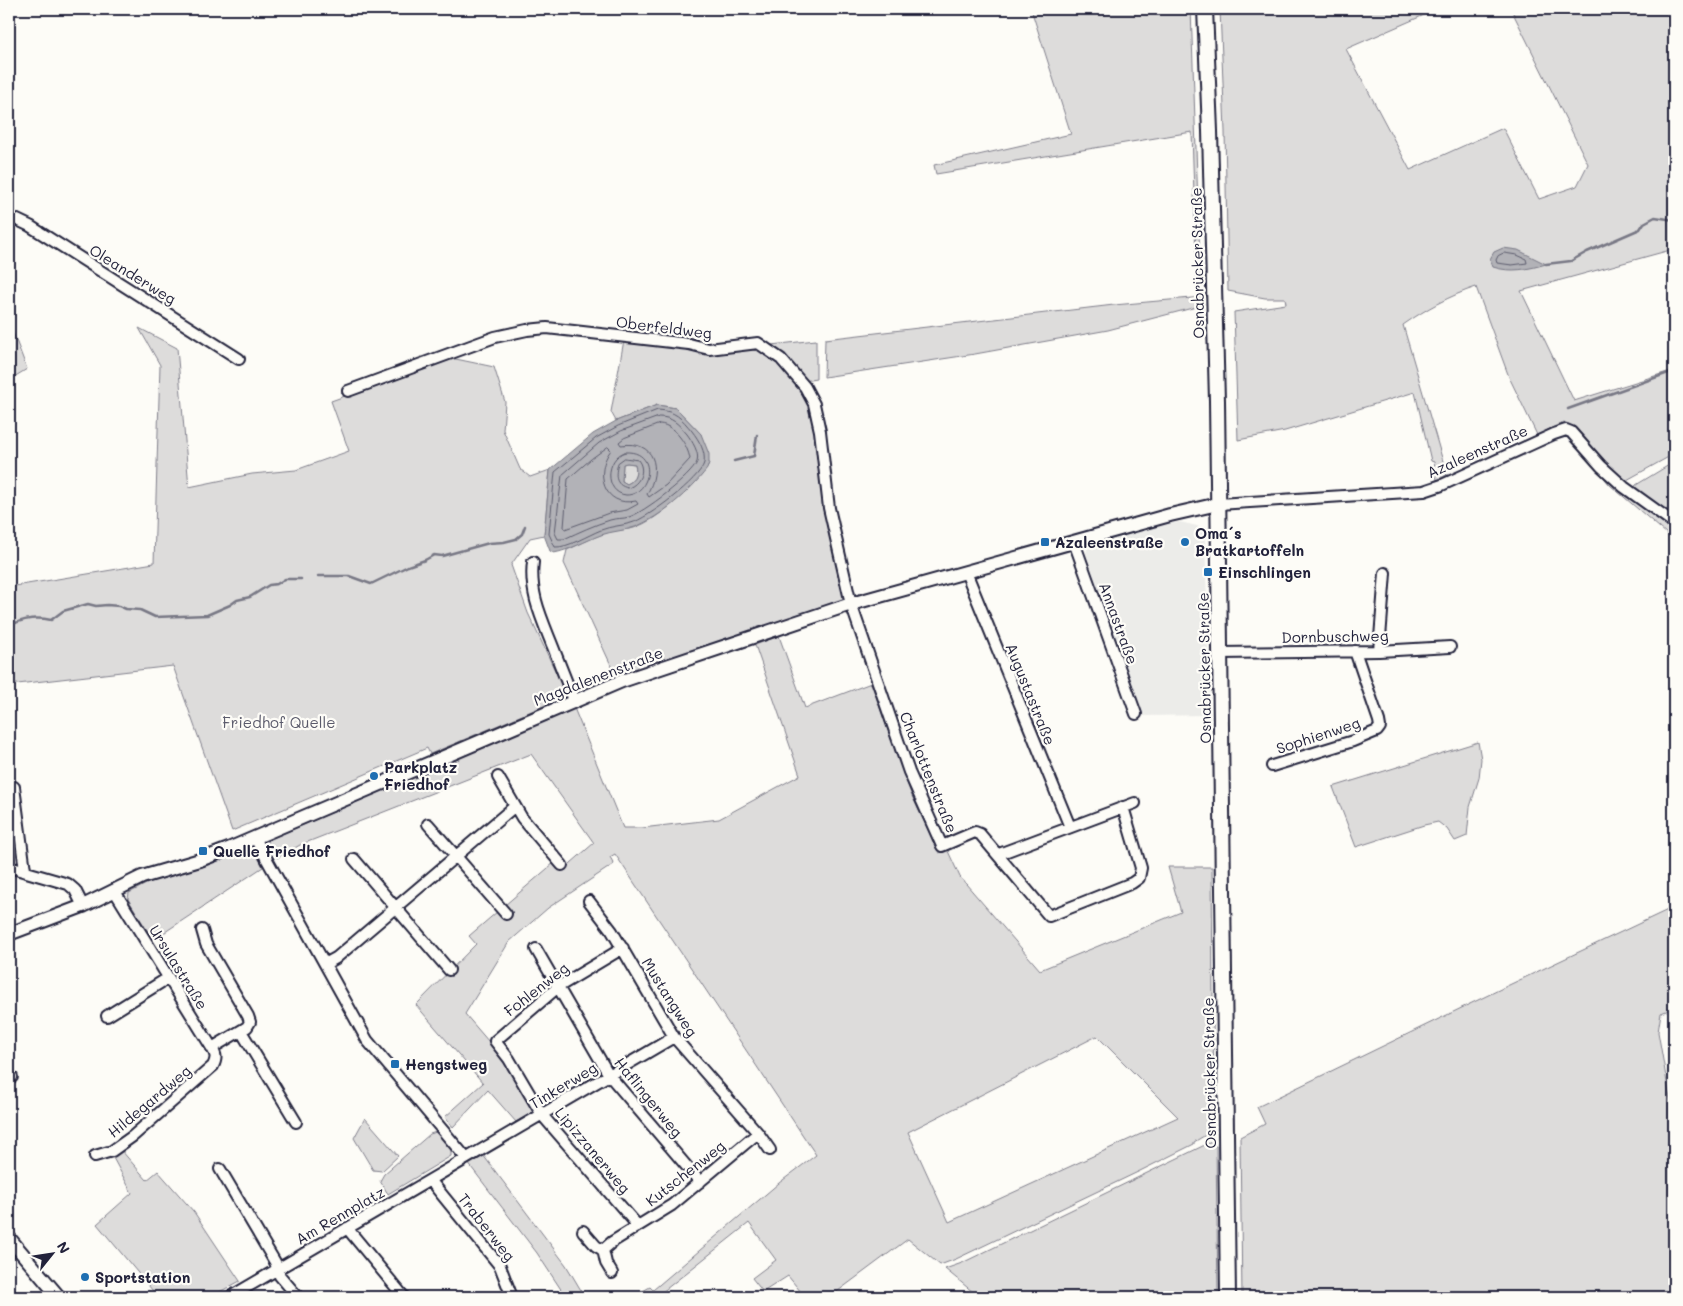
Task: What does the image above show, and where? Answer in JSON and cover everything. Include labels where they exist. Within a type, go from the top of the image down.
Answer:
[{"type":"main road","name":"Osnabrücker Straße","points":[[1205,9],[1215,293],[1228,1297]]},
{"type":"street","name":"Oleanderweg","points":[[9,216],[30,226],[239,359]]},
{"type":"street","name":"Oberfeldweg","points":[[348,391],[495,337],[527,330],[547,328],[689,344],[709,349],[758,343],[781,359],[805,387],[814,404],[821,440],[829,508],[851,604]]},
{"type":"street","name":"Azaleenstraße","points":[[1218,504],[1424,491],[1442,486],[1566,430],[1624,487],[1674,522]]},
{"type":"street","name":"Magdalenenstraße","points":[[9,934],[83,906],[142,877],[215,855],[574,700],[622,682],[851,604],[1170,515],[1218,504]]},
{"type":"street","name":"Annastraße","points":[[1074,542],[1136,714]]},
{"type":"street","points":[[532,562],[533,591],[540,617],[574,700]]},
{"type":"street","name":"Augustastraße","points":[[966,572],[1070,827]]},
{"type":"street","points":[[1379,650],[1385,573]]},
{"type":"street","name":"Charlottenstraße","points":[[851,604],[914,785],[942,846],[975,832],[980,834],[1049,916],[1132,883],[1139,878],[1141,868],[1123,807]]},
{"type":"street","name":"Dornbuschweg","points":[[1220,652],[1355,651],[1450,647]]},
{"type":"street","name":"Sophienweg","points":[[1272,766],[1353,741],[1378,731],[1380,727],[1379,721],[1355,651]]},
{"type":"street","points":[[498,777],[522,818],[562,865]]},
{"type":"street","points":[[14,787],[25,870]]},
{"type":"street","points":[[998,854],[1135,803]]},
{"type":"street","points":[[325,964],[336,958],[515,806]]},
{"type":"street","points":[[428,824],[506,914]]},
{"type":"street","points":[[255,838],[368,1040],[466,1158]]},
{"type":"street","points":[[354,859],[449,970]]},
{"type":"street","points":[[9,867],[25,870],[68,884],[75,890],[83,906]]},
{"type":"street","name":"Ursulastraße","points":[[114,890],[212,1048],[216,1060]]},
{"type":"street","name":"Mustangweg","points":[[589,901],[623,948],[674,1036],[758,1133],[770,1150]]},
{"type":"street","points":[[202,930],[206,944],[250,1022],[247,1027],[212,1048]]},
{"type":"street","name":"Fohlenweg","points":[[495,1041],[558,987],[623,948]]},
{"type":"street","name":"Haflingerweg","points":[[536,949],[609,1075],[700,1182]]},
{"type":"street","points":[[107,1016],[168,978]]},
{"type":"street","points":[[241,1031],[296,1122]]},
{"type":"street","name":"Tinkerweg","points":[[466,1158],[674,1036]]},
{"type":"street","name":"Lipizzanerweg","points":[[495,1041],[509,1059],[542,1115],[638,1226]]},
{"type":"street","name":"Hildegardweg","points":[[95,1156],[112,1151],[134,1136],[213,1066],[216,1060]]},
{"type":"street","name":"Kutschenweg","points":[[602,1250],[672,1205],[758,1133]]},
{"type":"street","name":"Am Rennplatz","points":[[230,1297],[466,1158]]},
{"type":"street","points":[[220,1168],[275,1262],[280,1276],[298,1297]]},
{"type":"street","name":"Traberweg","points":[[430,1180],[500,1266],[512,1297]]},
{"type":"street","points":[[347,1228],[404,1297]]},
{"type":"street","points":[[583,1231],[602,1250],[606,1263],[612,1273]]},
{"type":"street","points":[[9,1240],[58,1297]]},
{"type":"shaded area","points":[[1180,522],[1197,526],[1203,530],[1205,536],[1210,715],[1142,716],[1086,553],[1087,549],[1095,543],[1162,524]]},
{"type":"green space","points":[[1031,9],[1191,9],[1201,288],[1197,288],[1192,132],[936,174],[934,165],[1071,134]]},
{"type":"green space","points":[[1220,9],[1438,9],[1346,49],[1410,170],[1503,128],[1539,199],[1577,186],[1588,164],[1511,9],[1674,9],[1674,249],[1521,291],[1574,401],[1674,370],[1674,454],[1625,481],[1570,425],[1564,422],[1537,435],[1509,377],[1476,287],[1438,303],[1403,325],[1447,475],[1437,480],[1415,392],[1285,431],[1238,440],[1234,312],[1286,304],[1285,298],[1265,298],[1228,291],[1225,131]]},
{"type":"green space","points":[[1203,297],[1204,305],[1108,330],[975,354],[824,377],[825,339],[1114,305]]},
{"type":"green space","points":[[9,322],[27,369],[9,380]]},
{"type":"green space","name":"Friedhof Quelle","points":[[139,328],[177,348],[189,487],[252,474],[296,470],[349,451],[331,401],[451,358],[494,367],[505,402],[503,430],[520,469],[530,477],[550,470],[544,535],[530,538],[511,565],[528,613],[567,696],[430,754],[427,748],[232,831],[173,666],[9,685],[9,587],[154,563],[160,365]]},
{"type":"green space","points":[[624,340],[697,347],[700,355],[760,349],[789,374],[811,406],[845,599],[616,676],[564,563],[567,550],[602,534],[632,529],[644,524],[662,512],[701,476],[701,434],[676,408],[657,405],[616,421],[611,412]]},
{"type":"green space","points":[[816,340],[816,379],[804,381],[771,345]]},
{"type":"green space","points":[[1674,462],[1674,517],[1634,489],[1636,485]]},
{"type":"green space","points":[[623,464],[635,464],[636,470],[634,478],[627,484],[622,481]]},
{"type":"green space","points":[[1600,473],[1674,529],[1674,540],[1610,485]]},
{"type":"green space","points":[[779,636],[805,708],[871,683],[911,794],[939,853],[947,849],[960,877],[1040,970],[1181,912],[1168,867],[1212,867],[1214,1130],[1194,1142],[1194,1144],[1140,1171],[940,1265],[908,1239],[830,1297],[805,1297],[788,1276],[763,1292],[752,1278],[776,1260],[749,1223],[656,1297],[632,1297],[650,1287],[653,1290],[779,1183],[816,1155],[615,854],[610,857],[614,864],[548,908],[509,942],[465,1014],[507,1063],[534,1111],[516,1122],[488,1090],[453,1127],[445,1117],[483,1083],[416,1005],[476,944],[469,936],[555,862],[563,870],[594,843],[531,754],[300,845],[277,858],[268,840],[574,708],[623,828],[642,828],[719,819],[800,775],[755,645]],"holes":[[[1097,1036],[1178,1117],[949,1222],[908,1132]]]},
{"type":"green space","points":[[1478,742],[1481,759],[1479,778],[1470,807],[1467,836],[1455,841],[1447,829],[1438,822],[1356,847],[1333,787]]},
{"type":"green space","points":[[248,848],[256,853],[263,867],[153,940],[128,899],[129,893],[152,881],[202,867]]},
{"type":"green space","points":[[1674,907],[1674,1008],[1661,1013],[1658,1032],[1674,1122],[1674,1297],[1242,1297],[1240,1137],[1265,1124],[1257,1107]]},
{"type":"green space","points":[[365,1118],[398,1156],[382,1171],[373,1170],[354,1138]]},
{"type":"green space","points":[[436,1132],[451,1149],[451,1156],[388,1194],[380,1181],[384,1174],[430,1134]]},
{"type":"green space","points":[[1211,1142],[1216,1146],[1218,1297],[979,1297],[945,1269],[962,1263]]},
{"type":"green space","points":[[121,1150],[147,1180],[158,1171],[194,1212],[240,1281],[210,1297],[158,1297],[97,1224],[132,1193],[112,1156]]},
{"type":"green space","points":[[483,1155],[566,1265],[585,1297],[566,1297],[537,1253],[468,1163]]},
{"type":"water","points":[[1503,248],[1518,250],[1546,264],[1527,269],[1513,270],[1493,267],[1490,259],[1494,252]]},
{"type":"water","points":[[657,405],[676,408],[701,434],[709,454],[707,469],[674,503],[655,517],[635,527],[601,535],[572,548],[554,553],[550,551],[544,535],[550,470],[593,434],[616,421]],"holes":[[[623,464],[635,464],[635,476],[627,484],[622,481]]]},
{"type":"waterway","points":[[1546,264],[1571,261],[1640,229],[1644,223],[1655,217],[1674,220]]},
{"type":"waterway","points":[[1568,409],[1674,371]]},
{"type":"waterway","points":[[734,461],[754,456],[757,435]]},
{"type":"waterway","points":[[318,576],[349,576],[371,584],[434,555],[442,556],[489,543],[516,539],[522,534],[525,526]]},
{"type":"waterway","points":[[9,623],[13,624],[22,620],[32,619],[51,620],[63,611],[88,604],[119,606],[126,609],[140,610],[155,617],[207,615],[237,600],[250,597],[269,585],[277,584],[285,579],[301,579]]},
{"type":"place","name":"Azaleenstraße","points":[[1045,542]]},
{"type":"place","name":"Oma´s Bratkartoffeln","points":[[1185,542]]},
{"type":"place","name":"Einschlingen","points":[[1208,572]]},
{"type":"place","name":"Parkplatz Friedhof","points":[[374,776]]},
{"type":"place","name":"Quelle Friedhof","points":[[203,851]]},
{"type":"place","name":"Hengstweg","points":[[395,1064]]},
{"type":"place","name":"Sportstation","points":[[85,1277]]}]
